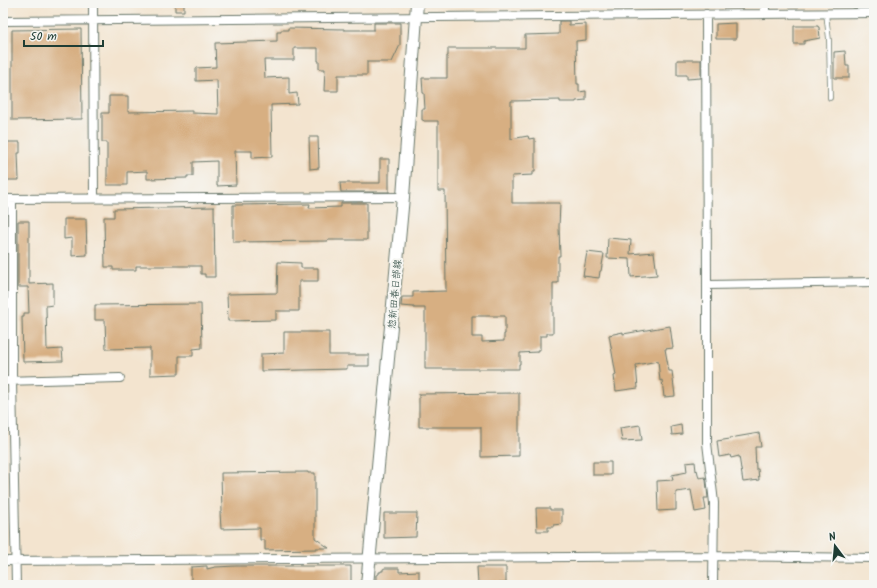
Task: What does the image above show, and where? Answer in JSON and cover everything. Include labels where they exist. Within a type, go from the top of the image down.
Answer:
[{"type":"main road","name":"惣新田春日部線","points":[[367,585],[403,197],[417,3]]},
{"type":"street","points":[[93,3],[94,198]]},
{"type":"street","points":[[765,3],[765,13]]},
{"type":"street","points":[[3,21],[416,18],[826,12],[874,13]]},
{"type":"street","points":[[706,14],[708,285],[707,443],[714,503],[713,585]]},
{"type":"street","points":[[3,200],[94,198],[403,197]]},
{"type":"street","points":[[12,199],[12,381],[16,585]]},
{"type":"street","points":[[708,285],[874,282]]},
{"type":"street","points":[[3,381],[120,378]]},
{"type":"street","points":[[3,561],[713,556],[874,558]]},
{"type":"lane","points":[[826,12],[829,40],[830,98]]},
{"type":"building","points":[[175,3],[184,3],[184,11],[175,11]]},
{"type":"building","points":[[559,21],[569,21],[569,25],[586,24],[586,40],[576,41],[577,84],[579,84],[579,92],[586,91],[586,100],[576,102],[560,102],[560,100],[511,101],[511,139],[528,136],[529,139],[535,138],[535,171],[533,171],[533,175],[512,176],[512,203],[560,203],[560,256],[558,256],[558,283],[553,283],[553,333],[547,333],[547,336],[540,336],[540,350],[537,350],[537,352],[520,353],[519,369],[425,369],[425,308],[401,306],[402,297],[413,297],[413,292],[446,291],[445,191],[438,191],[438,121],[422,120],[422,109],[425,109],[422,78],[447,78],[448,48],[525,48],[525,35],[559,34]],"holes":[[[472,316],[505,316],[504,341],[482,342],[482,337],[472,337]]]},
{"type":"building","points":[[374,23],[400,23],[400,45],[392,62],[367,62],[367,75],[338,75],[338,91],[324,91],[325,69],[319,69],[318,48],[294,48],[294,60],[264,60],[265,78],[289,77],[289,94],[297,93],[298,104],[271,105],[272,157],[252,158],[252,151],[235,151],[236,185],[217,186],[217,161],[193,162],[193,176],[187,176],[187,178],[147,179],[147,171],[127,172],[127,185],[107,185],[107,142],[102,142],[102,113],[109,113],[109,96],[128,96],[128,112],[192,111],[192,113],[218,114],[217,80],[196,81],[196,68],[216,67],[215,43],[277,41],[277,32],[281,32],[281,30],[288,30],[288,28],[374,30]]},
{"type":"building","points":[[736,23],[736,39],[716,39],[716,24]]},
{"type":"building","points":[[794,26],[818,26],[820,38],[804,41],[804,44],[794,44]]},
{"type":"building","points":[[81,29],[82,119],[12,120],[12,30]]},
{"type":"building","points":[[845,51],[846,66],[849,66],[849,78],[834,78],[834,52]]},
{"type":"building","points":[[677,60],[701,60],[701,78],[687,79],[687,75],[677,75]]},
{"type":"building","points":[[309,137],[318,137],[319,168],[310,169]]},
{"type":"building","points":[[5,142],[20,142],[20,153],[18,153],[19,180],[7,180],[7,153],[5,153]]},
{"type":"building","points":[[380,159],[389,159],[389,192],[341,192],[340,183],[380,183]]},
{"type":"building","points":[[341,203],[367,203],[367,240],[233,242],[233,205],[310,204],[309,208],[341,207]]},
{"type":"building","points":[[214,207],[215,277],[205,277],[205,274],[201,274],[201,266],[136,266],[136,270],[113,270],[113,267],[105,267],[104,217],[114,217],[114,209]]},
{"type":"building","points":[[64,219],[86,219],[87,255],[72,256],[72,238],[64,239]]},
{"type":"building","points":[[18,221],[29,221],[29,284],[53,283],[53,305],[46,306],[47,350],[62,349],[63,361],[23,362],[22,317],[24,317],[24,313],[29,313],[28,287],[18,287]]},
{"type":"building","points":[[608,238],[631,240],[630,254],[654,252],[657,275],[631,277],[630,259],[607,258]]},
{"type":"building","points":[[587,252],[604,254],[599,278],[583,276]]},
{"type":"building","points":[[278,262],[301,263],[301,268],[318,268],[318,281],[299,281],[299,311],[276,311],[276,320],[228,321],[227,294],[277,293]]},
{"type":"building","points":[[201,304],[202,348],[193,349],[193,356],[179,356],[179,374],[150,375],[150,348],[106,349],[105,320],[95,320],[95,305]]},
{"type":"building","points":[[670,326],[673,348],[665,349],[669,371],[672,371],[675,396],[664,397],[662,380],[660,381],[658,361],[636,365],[638,388],[616,391],[614,376],[616,375],[609,335]]},
{"type":"building","points":[[284,332],[329,332],[329,355],[369,355],[369,366],[347,366],[347,369],[261,371],[261,354],[284,353]]},
{"type":"building","points":[[519,393],[519,456],[481,457],[481,427],[419,427],[419,394]]},
{"type":"building","points":[[640,425],[642,440],[622,441],[620,428]]},
{"type":"building","points":[[681,425],[682,434],[672,435],[671,427]]},
{"type":"building","points":[[759,433],[761,447],[755,447],[756,469],[758,469],[759,480],[743,482],[739,456],[731,458],[730,455],[719,457],[717,441]]},
{"type":"building","points":[[593,462],[611,462],[611,475],[593,475]]},
{"type":"building","points":[[695,462],[696,471],[697,470],[699,478],[705,477],[706,480],[708,498],[704,498],[706,510],[695,512],[691,490],[676,492],[676,510],[658,511],[657,481],[673,480],[672,475],[687,472],[686,463]]},
{"type":"building","points":[[221,473],[315,473],[315,538],[329,548],[265,550],[265,540],[260,540],[260,528],[221,529]]},
{"type":"building","points":[[536,508],[562,510],[562,524],[548,527],[548,531],[537,531]]},
{"type":"building","points":[[384,513],[417,513],[416,537],[384,538]]},
{"type":"building","points":[[207,566],[207,569],[236,566],[351,566],[351,584],[192,584],[191,567]]},
{"type":"building","points":[[477,567],[506,567],[506,583],[478,584]]},
{"type":"building","points":[[385,568],[399,568],[399,572],[419,571],[419,585],[393,585],[393,583],[376,584],[376,575]]}]
